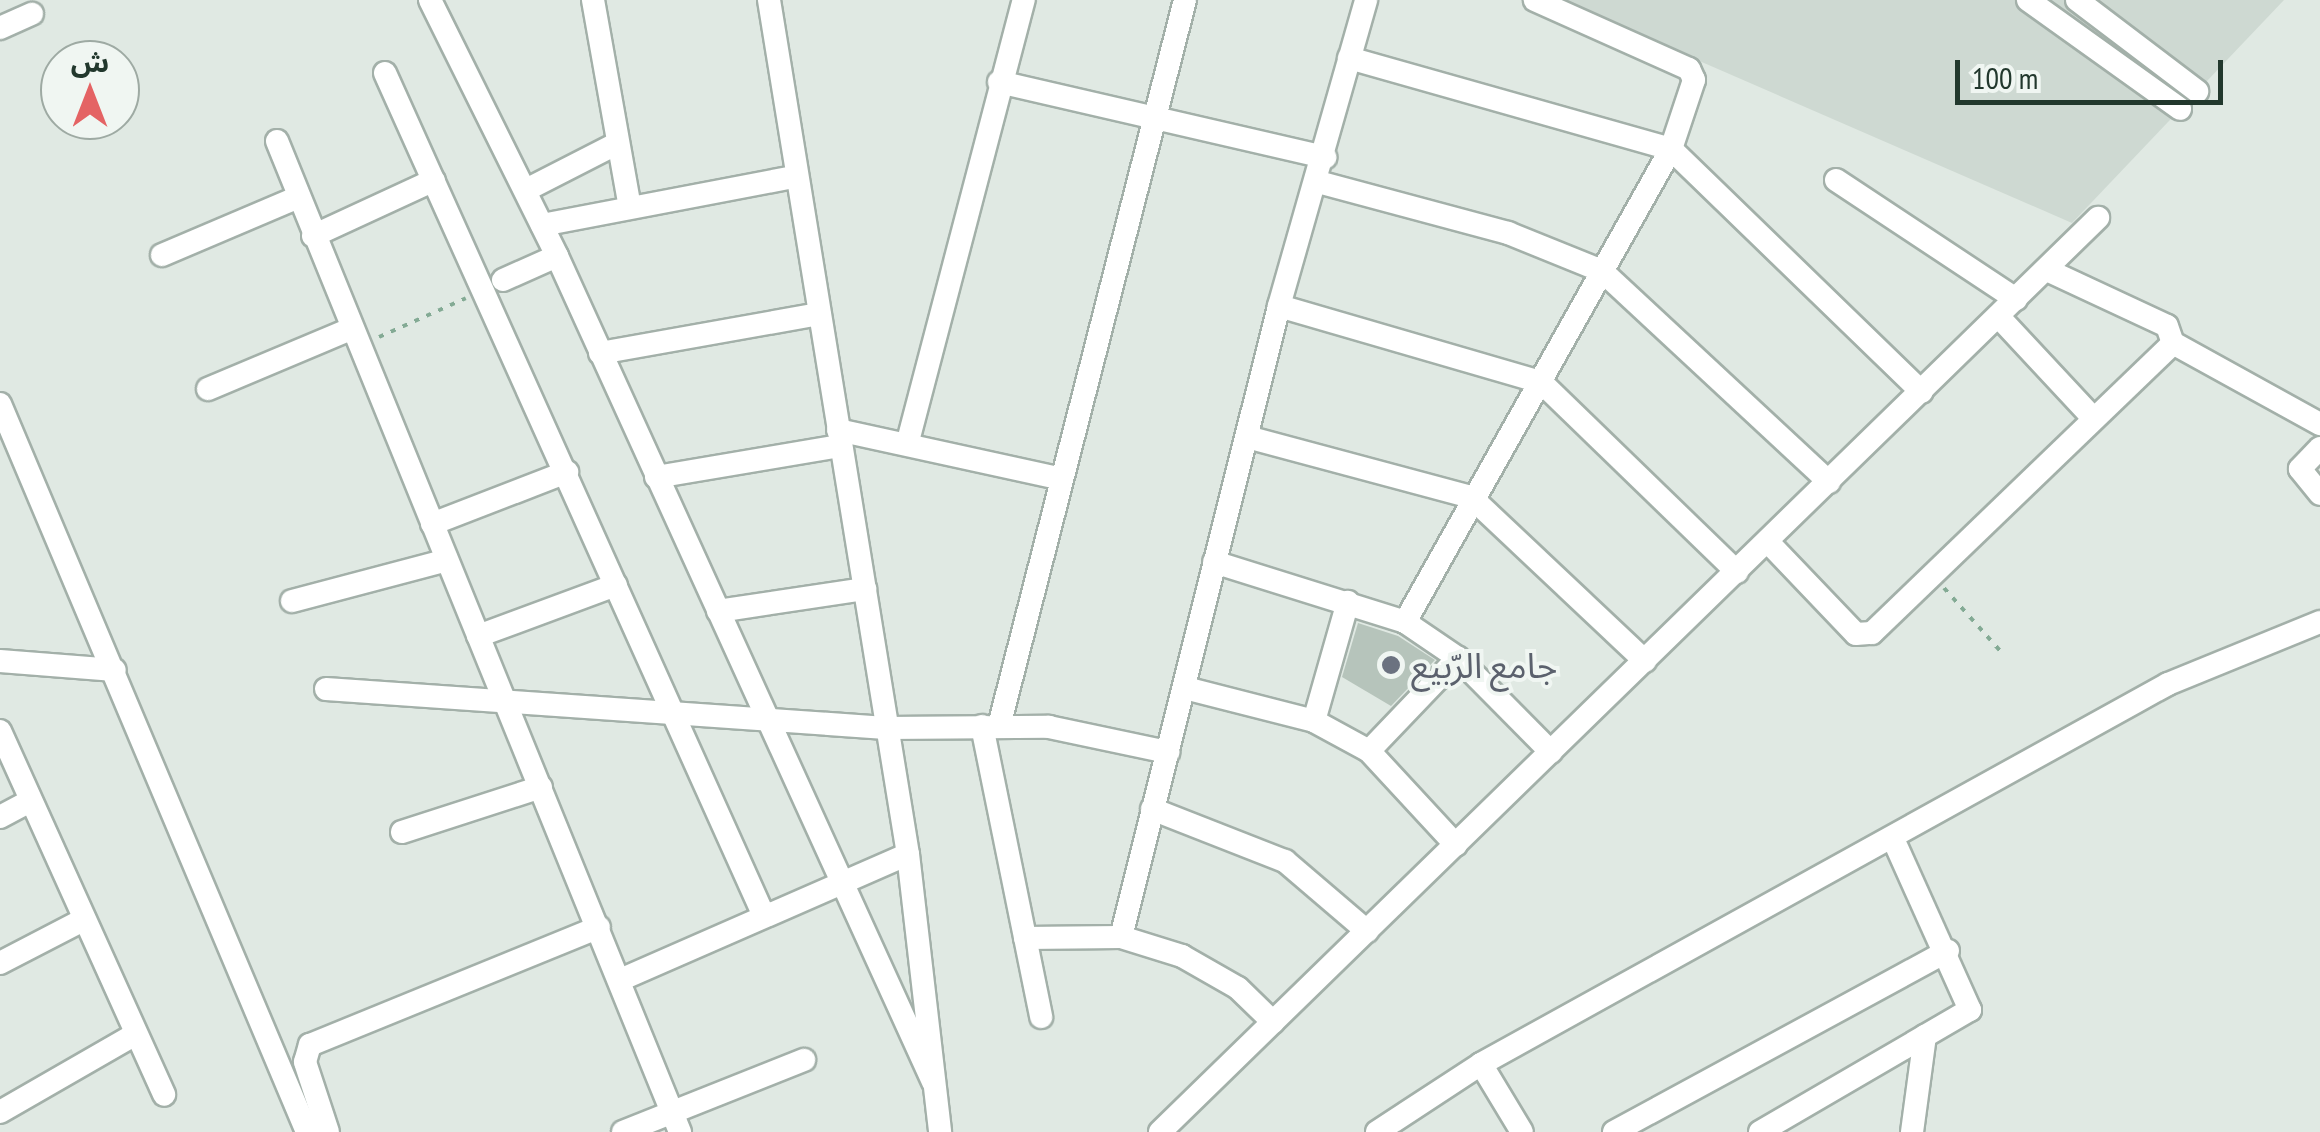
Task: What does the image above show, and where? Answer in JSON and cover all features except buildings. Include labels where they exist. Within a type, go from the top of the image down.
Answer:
[{"type":"street","points":[[430,0],[557,256],[933,1082]]},
{"type":"street","points":[[592,0],[629,202]]},
{"type":"street","points":[[769,0],[793,177],[820,314],[935,1032],[933,1082],[940,1132]]},
{"type":"street","points":[[908,440],[999,82],[1024,0]]},
{"type":"street","points":[[1040,1016],[990,726],[1184,0]]},
{"type":"street","points":[[1121,937],[1279,306],[1318,182],[1366,0]]},
{"type":"street","points":[[1405,622],[1671,149],[1694,80],[1689,69],[1535,0]]},
{"type":"street","points":[[2028,0],[2180,109]]},
{"type":"street","points":[[2077,0],[2197,91]]},
{"type":"street","points":[[0,28],[32,14]]},
{"type":"street","points":[[1349,58],[1671,149],[1922,392]]},
{"type":"street","points":[[385,73],[434,180],[493,285],[616,585],[764,916]]},
{"type":"street","points":[[999,82],[1325,157]]},
{"type":"street","points":[[277,140],[296,198],[678,1124]]},
{"type":"street","points":[[526,190],[616,144]]},
{"type":"street","points":[[542,225],[629,202],[793,177]]},
{"type":"street","points":[[313,236],[434,180]]},
{"type":"street","points":[[1836,180],[2016,298]]},
{"type":"street","points":[[1318,182],[1508,233],[1602,271],[1829,482]]},
{"type":"street","points":[[162,255],[296,198]]},
{"type":"street","points":[[1160,1132],[2098,218]]},
{"type":"street","points":[[493,285],[557,256]]},
{"type":"street","points":[[2047,270],[2167,326],[2173,343],[2320,424]]},
{"type":"street","points":[[1279,306],[1541,382],[1737,572]]},
{"type":"street","points":[[600,353],[820,314]]},
{"type":"street","points":[[1998,316],[2093,418]]},
{"type":"street","points":[[208,388],[355,337]]},
{"type":"street","points":[[1768,542],[1862,636],[2173,343]]},
{"type":"street","points":[[0,404],[306,1132]]},
{"type":"street","points":[[1248,437],[1472,497],[1645,661]]},
{"type":"street","points":[[656,476],[839,438],[908,440],[1058,478]]},
{"type":"street","points":[[2320,448],[2300,470],[2320,494]]},
{"type":"street","points":[[432,524],[568,472]]},
{"type":"street","points":[[292,601],[448,560]]},
{"type":"street","points":[[1214,562],[1405,622],[1458,658],[1551,752]]},
{"type":"street","points":[[478,636],[616,585]]},
{"type":"street","points":[[718,611],[865,589]]},
{"type":"street","points":[[1314,721],[1348,602]]},
{"type":"street","points":[[1377,1132],[1481,1064],[2168,684],[2320,622]]},
{"type":"street","points":[[1369,751],[1458,658]]},
{"type":"street","points":[[0,662],[115,670]]},
{"type":"street","points":[[1185,688],[1314,721],[1369,751],[1456,844]]},
{"type":"street","points":[[326,689],[886,728],[990,726],[1082,732],[1168,752]]},
{"type":"street","points":[[0,731],[81,921],[164,1095]]},
{"type":"street","points":[[402,832],[541,787]]},
{"type":"street","points":[[0,817],[30,802]]},
{"type":"street","points":[[1152,810],[1285,862],[1368,931]]},
{"type":"street","points":[[1760,1132],[1972,1006],[1893,839]]},
{"type":"street","points":[[620,980],[908,854]]},
{"type":"street","points":[[0,964],[81,921]]},
{"type":"street","points":[[328,1132],[305,1062],[310,1045],[599,928]]},
{"type":"street","points":[[1025,938],[1121,937],[1206,968],[1274,1022]]},
{"type":"street","points":[[1614,1132],[1948,951]]},
{"type":"street","points":[[0,1112],[134,1035]]},
{"type":"street","points":[[1912,1132],[1924,1036]]},
{"type":"street","points":[[623,1132],[678,1124],[804,1060]]},
{"type":"street","points":[[1481,1064],[1522,1132]]},
{"type":"path","points":[[355,337],[493,285]]},
{"type":"path","points":[[1931,574],[2004,655]]},
{"type":"shaded area","points":[[1559,0],[2284,0],[2072,223]]},
{"type":"place","name":"جامع الرّبيع","points":[[1391,665]]}]
